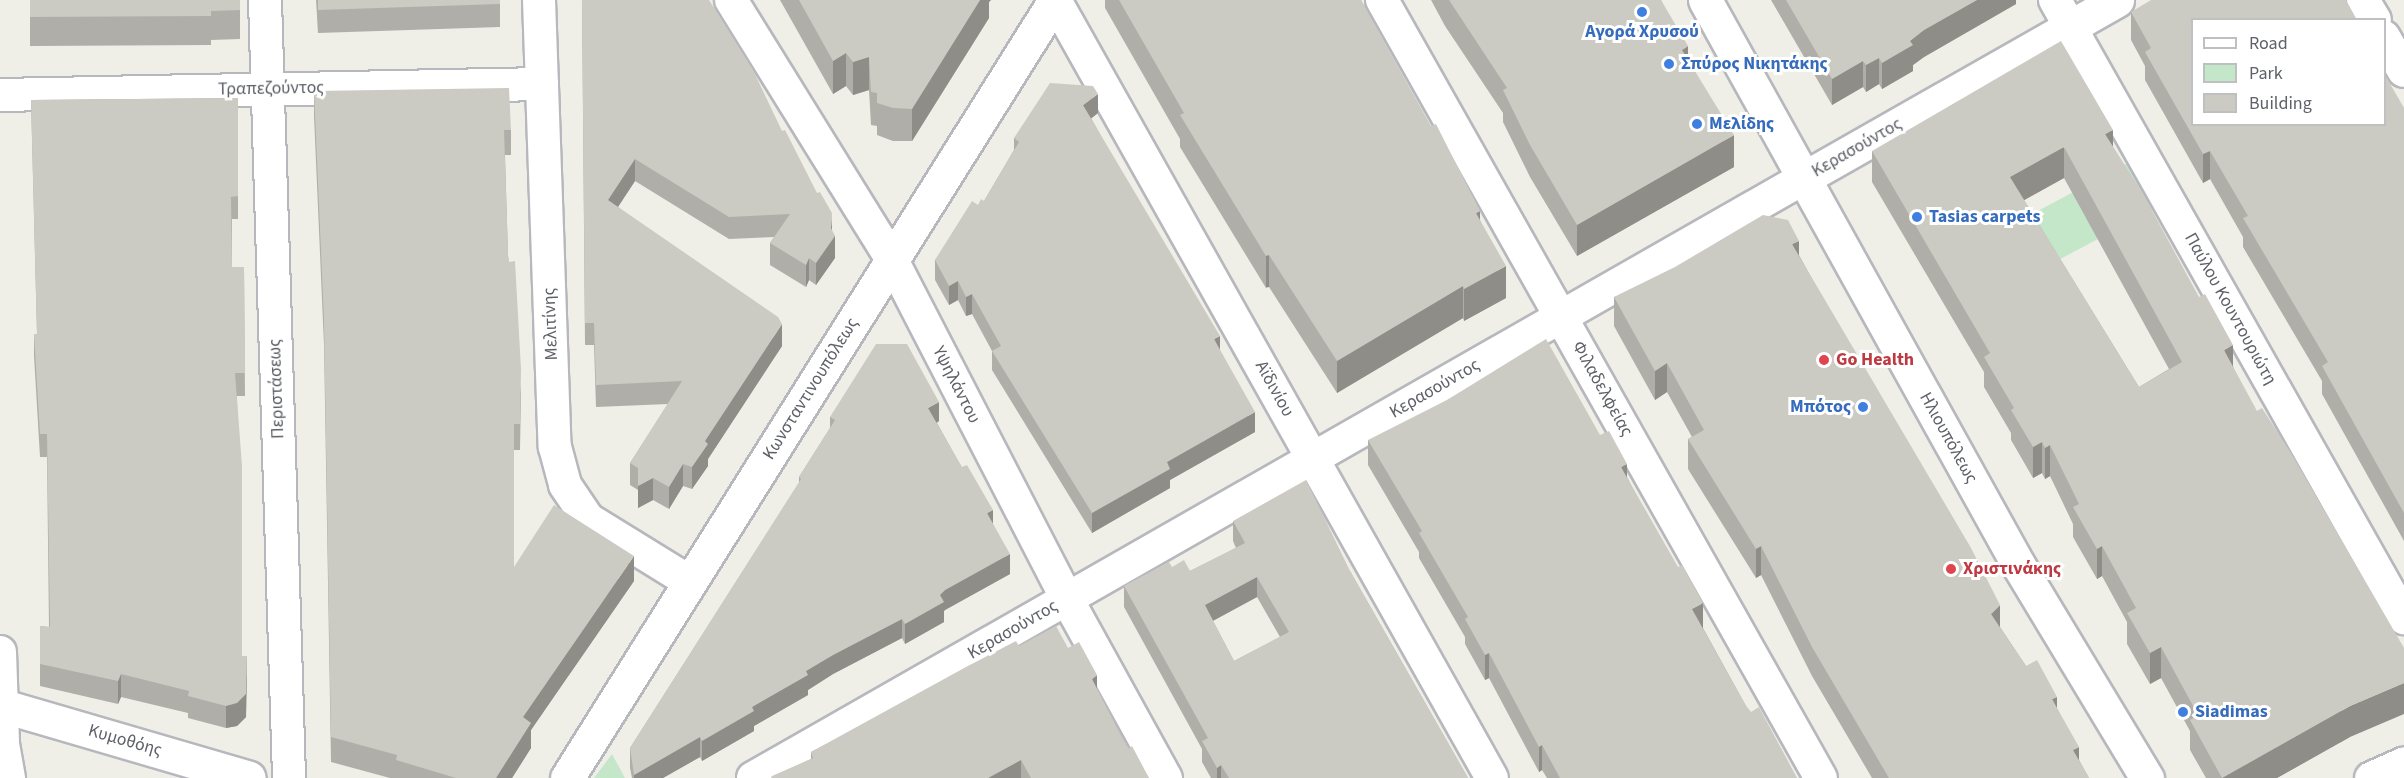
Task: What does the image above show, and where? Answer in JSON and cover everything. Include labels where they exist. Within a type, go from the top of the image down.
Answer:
[{"type":"street","name":"Περιστάσεως","points":[[265,0],[289,778]]},
{"type":"street","name":"Μελιτίνης","points":[[539,0],[555,447],[565,485],[588,519],[690,582]]},
{"type":"street","name":"Υψηλάντου","points":[[731,0],[892,260],[1067,599],[1166,778]]},
{"type":"street","name":"Κωνσταντινουπόλεως","points":[[567,778],[1055,0]]},
{"type":"street","name":"Αϊδινίου","points":[[1055,0],[1492,778]]},
{"type":"street","name":"Φιλαδελφείας","points":[[1382,0],[1821,778]]},
{"type":"street","name":"Ηλιουπόλεως","points":[[1705,0],[2019,566],[2147,778]]},
{"type":"street","name":"Κερασούντος","points":[[753,778],[1804,178],[2063,13],[2117,0]]},
{"type":"street","points":[[2363,0],[2373,18]]},
{"type":"street","name":"Παύλου Κουντουριώτη","points":[[2063,13],[2404,618]]},
{"type":"street","points":[[2386,39],[2404,71]]},
{"type":"street","name":"Τραπεζούντος","points":[[0,94],[542,84]]},
{"type":"street","points":[[0,652],[1,705],[9,778]]},
{"type":"street","name":"Κυμοθόης","points":[[1,705],[248,778]]},
{"type":"street","points":[[2371,778],[2404,763]]},
{"type":"green space","points":[[2128,163],[2153,210],[2048,266],[2023,219]]},
{"type":"green space","points":[[612,754],[625,778],[594,778]]},
{"type":"building","points":[[30,0],[240,0],[240,10],[211,11],[211,16],[30,17]]},
{"type":"building","points":[[318,0],[500,0],[500,4],[318,10]]},
{"type":"building","points":[[582,0],[709,0],[753,70],[782,131],[785,130],[817,193],[820,192],[832,213],[831,228],[835,236],[816,263],[809,258],[806,265],[770,243],[790,214],[729,217],[635,159],[608,200],[778,317],[782,324],[705,441],[708,444],[692,467],[683,464],[669,487],[653,478],[638,486],[638,468],[630,463],[682,381],[596,385],[594,323],[585,323]]},
{"type":"building","points":[[799,0],[980,0],[912,109],[893,108],[877,103],[877,93],[871,92],[869,57],[853,62],[846,53],[833,61]]},
{"type":"building","points":[[1119,0],[1361,0],[1431,126],[1436,124],[1480,211],[1476,213],[1506,266],[1464,289],[1463,286],[1337,361],[1269,255],[1266,256],[1180,115],[1184,113]]},
{"type":"building","points":[[1449,0],[1661,0],[1688,46],[1682,50],[1734,135],[1577,225],[1530,145],[1503,90],[1507,88]]},
{"type":"building","points":[[1786,0],[1977,0],[1924,30],[1910,41],[1913,45],[1882,63],[1879,58],[1866,65],[1863,61],[1832,79]]},
{"type":"building","points":[[2151,0],[2346,0],[2356,18],[2191,18],[2191,126],[2386,126],[2386,77],[2404,108],[2404,513],[2322,366],[2328,362],[2243,218],[2248,216],[2210,151],[2203,154],[2145,52],[2151,48],[2131,12]]},
{"type":"building","points":[[2061,41],[2113,130],[2105,134],[2142,192],[2199,297],[2205,294],[2233,345],[2224,350],[2257,411],[2262,408],[2291,453],[2404,648],[2404,683],[2350,706],[2222,778],[2190,720],[2198,715],[2161,647],[2150,653],[2127,613],[2136,608],[2102,546],[2097,549],[2073,507],[2079,504],[2050,445],[2045,448],[2042,442],[2033,447],[2011,410],[2014,408],[1984,357],[1990,353],[1872,151]],"holes":[[[2064,147],[2182,362],[2139,387],[2010,177]]]},
{"type":"building","points":[[1050,83],[1093,86],[1098,94],[1083,105],[1220,336],[1214,339],[1255,412],[1167,462],[1170,469],[1092,513],[992,351],[1001,346],[972,294],[966,297],[958,281],[949,286],[935,260],[972,201],[978,205],[981,199],[984,201],[1019,142],[1014,138]]},
{"type":"building","points":[[509,88],[511,130],[504,130],[508,255],[509,262],[515,261],[521,369],[520,424],[514,424],[514,567],[554,505],[634,556],[523,717],[531,723],[496,778],[456,778],[396,760],[397,755],[331,737],[324,320],[314,91]]},
{"type":"building","points":[[238,98],[238,196],[231,197],[232,267],[244,267],[245,373],[235,373],[242,466],[242,656],[247,656],[246,694],[237,703],[226,706],[188,696],[189,691],[121,674],[118,681],[40,664],[40,626],[50,627],[47,434],[40,434],[34,334],[37,334],[31,100]]},
{"type":"building","points":[[1763,215],[1788,220],[1799,241],[1792,244],[1971,548],[2000,605],[1991,614],[2026,666],[2037,660],[2057,697],[2052,699],[2079,747],[2073,750],[2089,778],[1889,778],[1812,647],[1761,546],[1756,549],[1688,439],[1704,430],[1667,363],[1655,371],[1614,297],[1675,267]]},
{"type":"building","points":[[1546,339],[1600,435],[1609,431],[1627,464],[1621,467],[1678,567],[1682,565],[1703,603],[1692,609],[1746,706],[1751,712],[1759,707],[1797,778],[1560,778],[1542,745],[1539,747],[1489,653],[1485,655],[1465,619],[1468,617],[1419,533],[1422,531],[1368,440],[1447,400]]},
{"type":"building","points":[[876,344],[907,344],[939,402],[928,408],[962,467],[967,465],[993,510],[987,513],[1010,554],[945,590],[940,595],[944,602],[905,624],[902,619],[833,655],[806,671],[808,675],[752,707],[754,711],[702,741],[700,737],[634,775],[630,748],[801,479],[799,477],[835,420],[830,417]]},
{"type":"building","points":[[1306,480],[1350,571],[1468,778],[1229,778],[1221,765],[1217,768],[1202,741],[1208,738],[1124,586],[1169,562],[1172,567],[1184,560],[1190,571],[1245,543],[1233,521]],"holes":[[[1257,577],[1289,632],[1234,661],[1205,605]]]},
{"type":"building","points":[[1056,626],[1068,648],[1079,642],[1097,675],[1092,679],[1128,749],[1132,746],[1149,778],[1031,778],[1021,760],[988,778],[771,778],[813,758],[811,752],[966,667],[1016,641],[1019,646]]},
{"type":"place","name":"Αγορά Χρυσού","points":[[1642,12]]},
{"type":"place","name":"Σπύρος Νικητάκης","points":[[1669,64]]},
{"type":"place","name":"Μελίδης","points":[[1697,124]]},
{"type":"place","name":"Tasias carpets","points":[[1917,217]]},
{"type":"place","name":"Go Health","points":[[1824,360]]},
{"type":"place","name":"Μπότος","points":[[1863,407]]},
{"type":"place","name":"Χριστινάκης","points":[[1951,569]]},
{"type":"place","name":"Siadimas","points":[[2183,712]]}]
